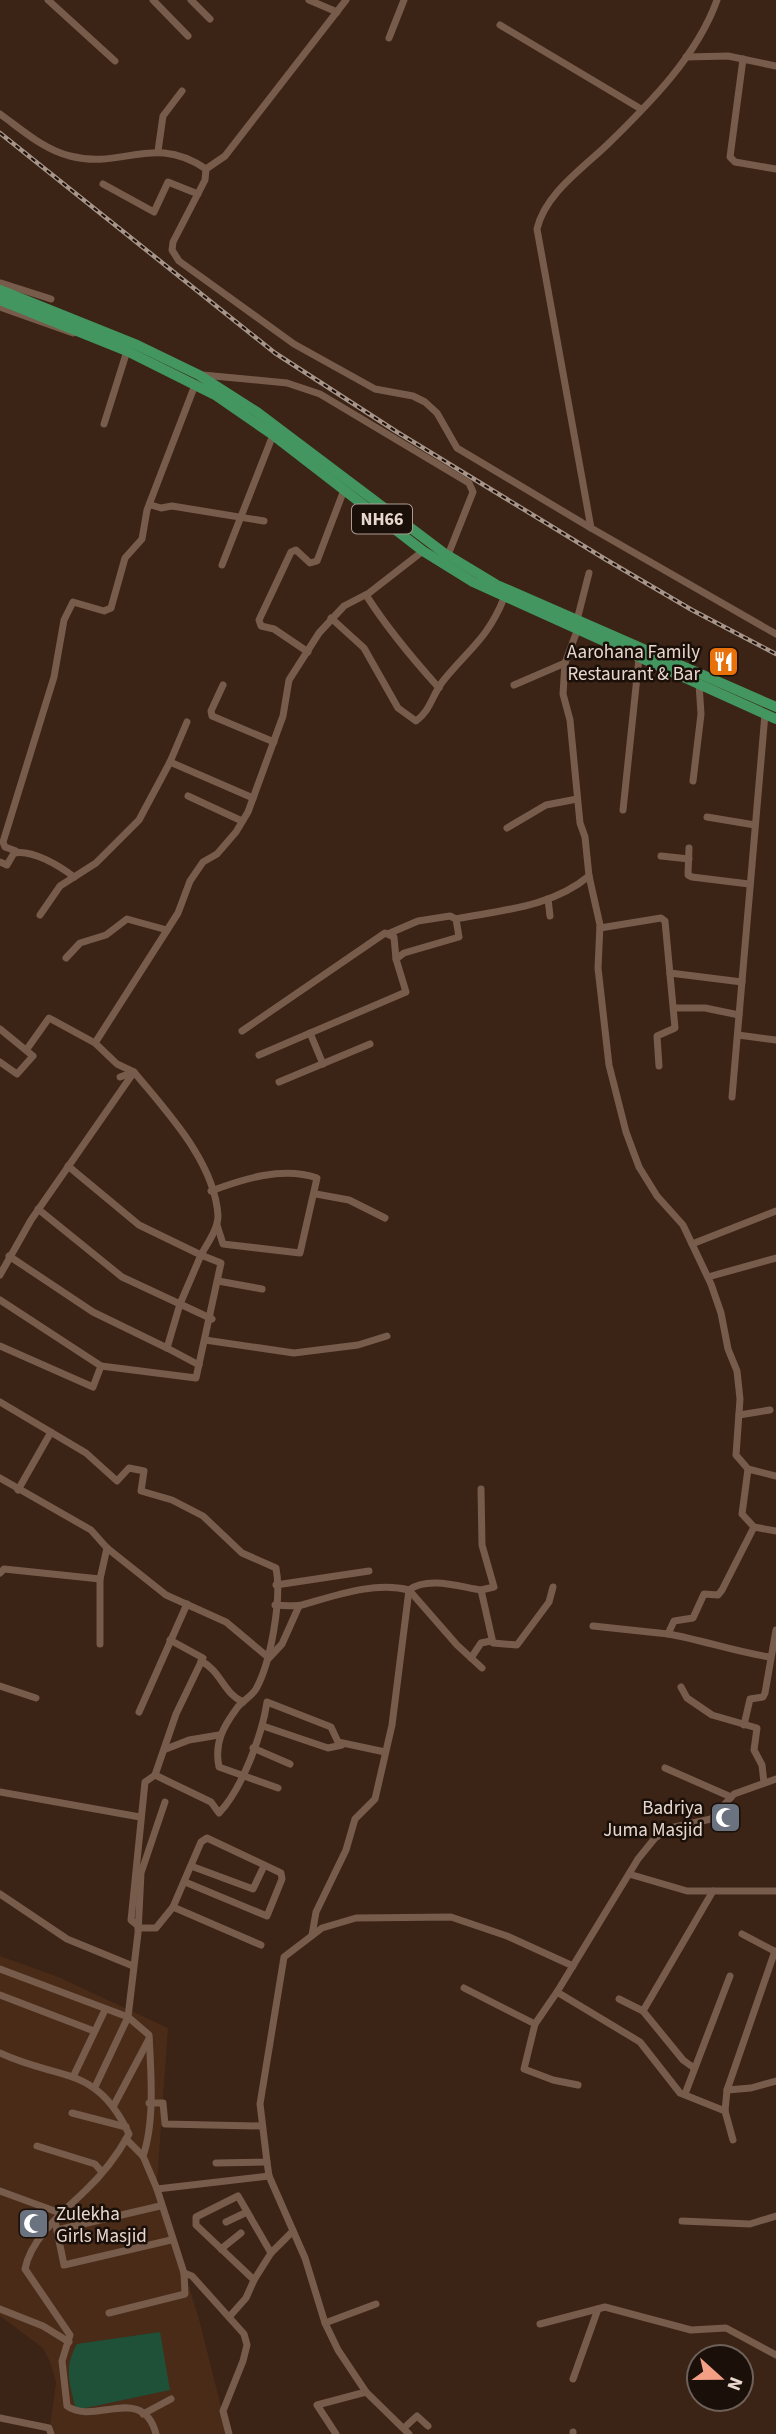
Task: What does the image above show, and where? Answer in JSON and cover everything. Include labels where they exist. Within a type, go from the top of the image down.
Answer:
[{"type":"highway","name":"NH66","points":[[2,290],[91,336],[197,380],[424,551],[504,598],[577,625],[776,708]]},
{"type":"highway","name":"NH66","points":[[2,290],[137,345],[257,412],[448,555],[497,585],[639,658],[771,716]]},
{"type":"street","points":[[48,0],[114,61]]},
{"type":"street","points":[[153,0],[188,36]]},
{"type":"street","points":[[191,0],[210,19]]},
{"type":"street","points":[[309,0],[337,12]]},
{"type":"street","points":[[346,0],[225,156],[206,169],[198,194],[173,242],[172,250],[179,261],[294,344],[374,388],[413,396],[425,402],[437,413],[457,448],[776,634]]},
{"type":"street","points":[[389,38],[404,0]]},
{"type":"street","points":[[591,528],[537,229],[541,212],[641,109],[686,57],[709,22],[717,0]]},
{"type":"street","points":[[500,25],[641,109]]},
{"type":"street","points":[[686,57],[728,56],[776,66]]},
{"type":"street","points":[[743,59],[730,157],[735,162],[776,169]]},
{"type":"street","points":[[158,150],[163,117],[182,91]]},
{"type":"street","points":[[0,114],[30,136],[66,156],[96,160],[158,150],[191,159],[206,169]]},
{"type":"street","points":[[103,184],[154,212],[168,183],[198,194]]},
{"type":"street","points":[[2,290],[51,299]]},
{"type":"street","points":[[0,307],[63,331],[91,336]]},
{"type":"street","points":[[104,424],[127,351]]},
{"type":"street","points":[[74,877],[47,860],[5,847],[3,842],[54,677],[64,621],[74,602],[104,611],[111,608],[125,558],[139,545],[147,510],[197,380],[287,383],[320,394],[469,483],[473,492],[448,555]]},
{"type":"street","points":[[222,565],[273,435]]},
{"type":"street","points":[[308,652],[274,629],[261,626],[259,620],[291,552],[296,550],[310,563],[317,561],[344,490]]},
{"type":"street","points":[[151,505],[157,508],[172,506],[241,515],[264,521]]},
{"type":"street","points":[[95,1043],[167,930],[197,871],[203,862],[217,854],[242,821],[283,716],[289,680],[331,618],[344,606],[366,594],[424,551]]},
{"type":"street","points":[[589,573],[565,663],[563,694],[570,720],[580,823],[585,837],[589,876],[600,928],[598,968],[609,1065],[626,1132],[639,1167],[657,1196],[683,1225],[708,1277],[737,1371],[739,1415],[736,1455],[748,1469],[776,1476]]},
{"type":"street","points":[[366,594],[387,622],[394,637],[439,688]]},
{"type":"street","points":[[331,618],[364,648],[398,708],[416,721],[431,707],[439,688],[492,626],[504,598]]},
{"type":"street","points":[[623,810],[639,658]]},
{"type":"street","points":[[514,685],[565,663]]},
{"type":"street","points":[[693,781],[701,714],[699,684]]},
{"type":"street","points":[[223,685],[211,711],[212,716],[274,741]]},
{"type":"street","points":[[732,1097],[755,825],[771,716]]},
{"type":"street","points":[[40,915],[60,886],[114,848],[139,820],[170,762],[187,722]]},
{"type":"street","points":[[170,762],[253,798]]},
{"type":"street","points":[[188,796],[242,821]]},
{"type":"street","points":[[507,828],[547,805],[577,799]]},
{"type":"street","points":[[707,817],[755,825]]},
{"type":"street","points":[[689,848],[688,874],[692,877],[749,884]]},
{"type":"street","points":[[0,862],[7,865],[16,851]]},
{"type":"street","points":[[660,856],[689,859]]},
{"type":"street","points":[[242,1031],[385,933],[418,921],[450,916],[456,919],[548,899],[569,892],[589,876]]},
{"type":"street","points":[[548,899],[550,916]]},
{"type":"street","points":[[65,958],[80,943],[106,935],[127,919],[167,930]]},
{"type":"street","points":[[396,959],[404,953],[459,937],[456,919]]},
{"type":"street","points":[[600,928],[664,919],[674,1031],[657,1036],[659,1066]]},
{"type":"street","points":[[259,1055],[406,992],[396,959],[394,937],[390,933]]},
{"type":"street","points":[[670,973],[742,982]]},
{"type":"street","points":[[674,1008],[705,1008],[739,1015]]},
{"type":"street","points":[[27,1049],[49,1018],[95,1043],[117,1064],[134,1072],[184,1133],[206,1175],[218,1214],[217,1224],[180,1304],[167,1348]]},
{"type":"street","points":[[0,1029],[33,1056],[17,1074],[0,1062]]},
{"type":"street","points":[[310,1033],[323,1064]]},
{"type":"street","points":[[737,1035],[776,1040]]},
{"type":"street","points":[[279,1082],[370,1044]]},
{"type":"street","points":[[120,1077],[134,1072]]},
{"type":"street","points":[[1,1271],[38,1209],[134,1072]]},
{"type":"street","points":[[0,1300],[101,1366],[196,1378],[212,1319],[221,1263],[139,1225],[68,1166]]},
{"type":"street","points":[[211,1191],[243,1179],[289,1174],[317,1178],[316,1194],[300,1253],[223,1244],[217,1224]]},
{"type":"street","points":[[316,1194],[349,1200],[385,1218]]},
{"type":"street","points":[[38,1209],[122,1277],[212,1319]]},
{"type":"street","points":[[692,1244],[776,1210]]},
{"type":"street","points":[[9,1256],[93,1312],[199,1365]]},
{"type":"street","points":[[708,1277],[776,1258]]},
{"type":"street","points":[[218,1281],[262,1289]]},
{"type":"street","points":[[205,1340],[294,1353],[358,1345],[387,1336]]},
{"type":"street","points":[[0,1346],[93,1387],[101,1366]]},
{"type":"street","points":[[0,1402],[86,1453],[117,1481],[129,1468],[144,1471],[139,1490],[172,1500],[203,1516],[242,1553],[276,1568],[269,1658],[255,1691],[243,1702],[219,1735],[216,1754],[219,1767],[278,1788]]},
{"type":"street","points":[[739,1415],[770,1410]]},
{"type":"street","points":[[18,1490],[51,1432]]},
{"type":"street","points":[[748,1469],[741,1509],[754,1527],[776,1531]]},
{"type":"street","points":[[0,1478],[90,1530],[107,1548],[166,1595],[226,1622],[269,1658]]},
{"type":"street","points":[[409,1590],[443,1584],[481,1590],[494,1587],[482,1545],[481,1489]]},
{"type":"street","points":[[668,1634],[674,1620],[694,1618],[704,1594],[718,1595],[754,1527]]},
{"type":"street","points":[[100,1644],[100,1579],[107,1548]]},
{"type":"street","points":[[0,1573],[4,1569],[25,1570],[100,1579]]},
{"type":"street","points":[[276,1586],[369,1571]]},
{"type":"street","points":[[275,1605],[299,1606],[346,1593],[398,1587],[409,1590],[482,1668]]},
{"type":"street","points":[[471,1658],[481,1643],[491,1640],[500,1645],[517,1645],[549,1602],[553,1587]]},
{"type":"street","points":[[312,1935],[316,1912],[346,1850],[355,1819],[375,1799],[392,1725],[409,1590]]},
{"type":"street","points":[[481,1590],[491,1640]]},
{"type":"street","points":[[139,1712],[187,1604]]},
{"type":"street","points":[[269,1658],[282,1644],[299,1606]]},
{"type":"street","points":[[593,1626],[699,1639],[734,1652],[770,1657]]},
{"type":"street","points":[[744,1725],[750,1699],[763,1697],[765,1693],[776,1630]]},
{"type":"street","points":[[170,1640],[203,1658],[176,1714],[155,1775],[145,1782],[139,1817],[131,1920],[137,1927],[156,1928],[173,1907],[180,1885],[185,1882],[201,1842],[207,1839],[281,1873],[282,1879],[267,1916],[185,1882]]},
{"type":"street","points":[[201,1661],[212,1666],[225,1688],[243,1702]]},
{"type":"street","points":[[0,1686],[36,1698]]},
{"type":"street","points":[[681,1687],[687,1698],[712,1715],[757,1728],[754,1750],[762,1765],[764,1783]]},
{"type":"street","points":[[255,1691],[267,1702],[331,1727],[338,1742],[385,1752]]},
{"type":"street","points":[[155,1775],[211,1802],[219,1812],[232,1796],[242,1775],[263,1726],[267,1702]]},
{"type":"street","points":[[263,1726],[328,1748],[345,1745]]},
{"type":"street","points":[[166,1749],[189,1740],[219,1735]]},
{"type":"street","points":[[253,1748],[290,1764]]},
{"type":"street","points":[[665,1768],[731,1797]]},
{"type":"street","points":[[578,2084],[553,2080],[524,2069],[535,2024],[629,1874],[656,1838],[670,1828],[711,1819],[731,1797],[776,1779]]},
{"type":"street","points":[[0,1792],[139,1817]]},
{"type":"street","points":[[95,2087],[128,2017],[141,1873],[165,1802]]},
{"type":"street","points":[[191,1867],[253,1889],[264,1866]]},
{"type":"street","points":[[629,1874],[687,1891],[776,1891]]},
{"type":"street","points":[[643,2011],[713,1891]]},
{"type":"street","points":[[0,1894],[67,1939],[133,1966]]},
{"type":"street","points":[[173,1907],[261,1945]]},
{"type":"street","points":[[428,2426],[417,2416],[407,2431],[366,2392],[338,2350],[325,2323],[293,2231],[268,2176],[260,2104],[284,1957],[323,1928],[356,1918],[451,1917],[507,1936],[573,1966]]},
{"type":"street","points":[[733,2140],[725,2110],[727,2090],[775,1951],[742,1934]]},
{"type":"street","points":[[0,1969],[128,2017],[145,2031],[149,2039],[149,2103],[147,2145],[143,2157]]},
{"type":"street","points":[[685,2094],[730,1976]]},
{"type":"street","points":[[464,1988],[535,2024]]},
{"type":"street","points":[[557,1992],[640,2042],[664,2075],[685,2094],[700,2103],[725,2110]]},
{"type":"street","points":[[0,1995],[94,2031]]},
{"type":"street","points":[[619,1999],[643,2011],[683,2060],[694,2068]]},
{"type":"street","points":[[73,2077],[105,2010]]},
{"type":"street","points":[[114,2105],[149,2039]]},
{"type":"street","points":[[0,2053],[95,2087],[114,2105],[129,2134],[102,2172],[60,2213],[56,2226],[28,2256],[25,2269],[70,2335],[62,2361],[67,2406],[74,2412],[132,2407],[143,2414],[156,2434]]},
{"type":"street","points":[[727,2090],[751,2088],[776,2081]]},
{"type":"street","points":[[149,2103],[163,2103],[165,2124],[261,2126]]},
{"type":"street","points":[[72,2113],[126,2127]]},
{"type":"street","points":[[109,2313],[185,2294],[184,2273],[160,2206],[157,2189],[143,2157],[126,2139]]},
{"type":"street","points":[[37,2146],[95,2164],[102,2172]]},
{"type":"street","points":[[216,2163],[267,2162]]},
{"type":"street","points":[[157,2189],[268,2176]]},
{"type":"street","points":[[0,2191],[60,2213]]},
{"type":"street","points":[[254,2280],[194,2219],[236,2196],[240,2197],[271,2253]]},
{"type":"street","points":[[56,2226],[160,2206]]},
{"type":"street","points":[[226,2222],[247,2212]]},
{"type":"street","points":[[682,2221],[750,2224],[776,2216]]},
{"type":"street","points":[[56,2226],[64,2265],[172,2240]]},
{"type":"street","points":[[230,2316],[246,2298],[271,2253],[293,2231]]},
{"type":"street","points":[[221,2249],[241,2233]]},
{"type":"street","points":[[184,2273],[192,2276],[244,2334],[247,2345],[223,2411],[229,2434]]},
{"type":"street","points":[[325,2323],[376,2304]]},
{"type":"street","points":[[540,2324],[605,2307],[691,2330],[726,2328],[776,2355]]},
{"type":"street","points":[[0,2309],[50,2329],[69,2342]]},
{"type":"street","points":[[573,2379],[597,2309]]},
{"type":"street","points":[[336,2434],[317,2405],[366,2392]]},
{"type":"street","points":[[143,2414],[171,2399]]},
{"type":"street","points":[[0,2418],[49,2428],[51,2434]]},
{"type":"shaded area","points":[[0,1956],[56,1976],[168,2028],[157,2182],[199,2319],[228,2434],[49,2434],[56,2382],[50,2362],[43,2348],[0,2316]]},
{"type":"green space","points":[[160,2332],[170,2390],[76,2410],[69,2369],[77,2344]]},
{"type":"railway","points":[[0,133],[275,353],[397,432],[605,559],[692,610],[776,654]]},
{"type":"place","name":"Aarohana Family Restaurant & Bar","points":[[723,662]]},
{"type":"place","name":"Badriya Juma Masjid","points":[[726,1818]]},
{"type":"place","name":"Zulekha Girls Masjid","points":[[33,2224]]}]
